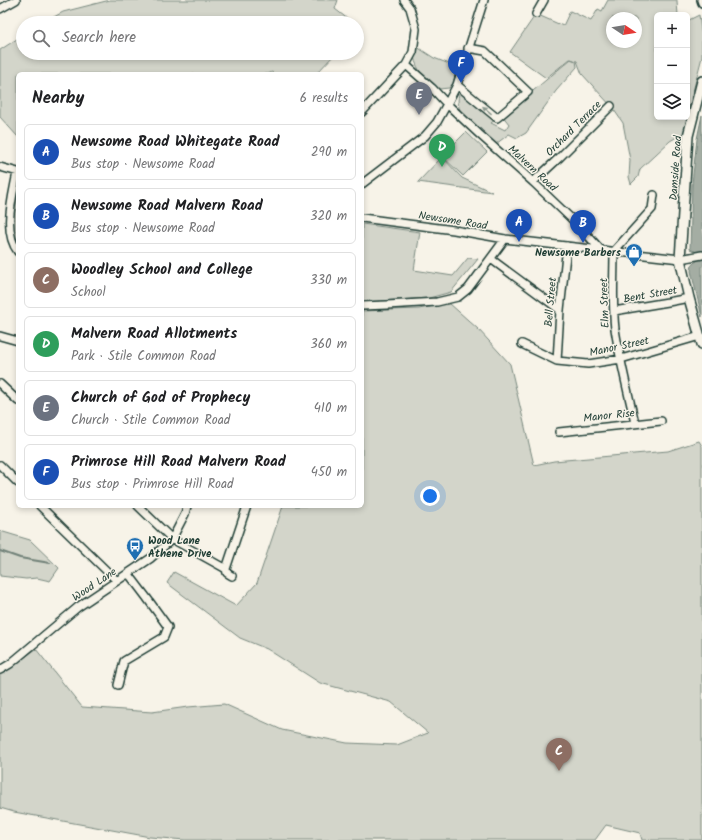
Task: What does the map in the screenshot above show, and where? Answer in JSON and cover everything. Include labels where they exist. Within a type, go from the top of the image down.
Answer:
[{"type":"street","points":[[0,9],[16,0]]},
{"type":"street","points":[[364,110],[406,65],[413,52],[416,29],[410,8],[404,0]]},
{"type":"street","points":[[364,182],[425,136],[437,122],[457,85],[484,0]]},
{"type":"street","points":[[536,14],[544,0]]},
{"type":"street","points":[[457,85],[497,118],[528,92],[485,51],[468,48]]},
{"type":"street","name":"Malvern Road","points":[[406,65],[533,182],[579,226],[600,250]]},
{"type":"street","name":"Damside Road","points":[[701,340],[689,298],[682,258],[688,136],[702,81]]},
{"type":"street","name":"Orchard Terrace","points":[[533,182],[611,106]]},
{"type":"street","points":[[0,168],[16,172]]},
{"type":"street","points":[[16,178],[10,212],[11,237],[16,248]]},
{"type":"street","points":[[614,251],[652,209],[654,195]]},
{"type":"street","name":"Newsome Road","points":[[364,218],[454,230],[505,239],[600,250],[682,258],[702,255]]},
{"type":"street","points":[[364,306],[437,302],[458,297],[468,289],[505,239]]},
{"type":"street","name":"Bell Street","points":[[557,361],[560,310],[567,246]]},
{"type":"street","name":"Elm Street","points":[[614,251],[615,328],[635,423]]},
{"type":"street","points":[[491,258],[560,310]]},
{"type":"street","name":"Bent Street","points":[[614,311],[689,298]]},
{"type":"street","points":[[0,336],[16,340]]},
{"type":"street","name":"Manor Street","points":[[522,344],[557,361],[588,364],[621,359],[701,340]]},
{"type":"street","points":[[0,384],[16,399]]},
{"type":"street","name":"Manor Rise","points":[[559,432],[661,421]]},
{"type":"street","points":[[0,465],[16,481]]},
{"type":"street","points":[[42,508],[117,581]]},
{"type":"street","points":[[140,508],[172,540],[226,569],[227,573],[232,576]]},
{"type":"street","name":"Wood Lane","points":[[0,670],[10,664],[78,607],[151,558],[172,540],[187,508]]},
{"type":"street","points":[[226,569],[246,508]]},
{"type":"street","points":[[118,685],[124,661],[164,637],[168,627],[128,574]]},
{"type":"shaded area","points":[[110,0],[338,0],[335,9],[344,16],[56,16],[63,12]]},
{"type":"shaded area","points":[[608,0],[677,0],[678,12],[654,12],[654,120],[687,120],[684,133],[670,141],[640,169],[638,177],[631,184],[629,177],[630,160],[623,123],[612,107],[582,74],[577,61],[570,59],[546,78],[510,52],[536,14],[563,26],[570,11],[591,21],[598,9],[602,11]]},
{"type":"shaded area","points":[[699,15],[702,37],[702,57],[690,104],[690,20]]},
{"type":"shaded area","points":[[16,40],[16,60],[329,60],[318,72],[16,72],[16,135],[0,117],[0,50]]},
{"type":"shaded area","points":[[414,45],[434,58],[457,67],[453,83],[449,88],[439,89],[429,86],[415,62],[413,51]]},
{"type":"shaded area","points":[[571,59],[576,61],[577,67],[556,91],[526,133],[517,138],[509,134],[496,144],[481,132],[460,110],[458,100],[460,90],[496,119],[491,123],[505,130],[509,124],[502,115]]},
{"type":"shaded area","points":[[702,115],[702,248],[694,251],[690,249],[692,184],[697,139]]},
{"type":"shaded area","points":[[466,132],[487,152],[463,176],[442,156]]},
{"type":"shaded area","points":[[442,157],[462,178],[492,192],[418,182]]},
{"type":"shaded area","points":[[16,193],[16,242],[12,227]]},
{"type":"shaded area","points":[[364,224],[420,232],[414,270],[453,276],[468,258],[478,259],[451,292],[429,298],[364,302]]},
{"type":"shaded area","points":[[702,260],[702,317],[691,271],[694,263]]},
{"type":"shaded area","points":[[449,303],[478,329],[510,364],[534,465],[554,461],[668,451],[699,441],[702,446],[702,840],[642,840],[640,833],[606,825],[595,840],[185,840],[150,837],[14,812],[0,808],[0,673],[10,668],[36,649],[82,707],[152,712],[224,704],[282,730],[347,743],[397,745],[428,733],[391,702],[320,683],[267,649],[240,638],[167,583],[174,572],[236,606],[257,583],[282,508],[364,508],[364,311],[419,309]]},
{"type":"shaded area","points":[[0,531],[30,540],[59,568],[50,581],[37,578],[26,579],[0,576]]},
{"type":"waterway","points":[[698,234],[702,261]]},
{"type":"waterway","points":[[0,551],[20,558],[50,563]]},
{"type":"place","name":"Primrose Hill Road Malvern Road","points":[[461,83]]},
{"type":"place","name":"Church of God of Prophecy","points":[[419,115]]},
{"type":"place","name":"Malvern Road Allotments","points":[[442,167]]},
{"type":"place","name":"Newsome Road Whitegate Road","points":[[519,242]]},
{"type":"place","name":"Newsome Road Malvern Road","points":[[583,243]]},
{"type":"place","name":"Newsome Barbers","points":[[634,267]]},
{"type":"place","name":"Wood Lane Athene Drive","points":[[135,561]]},
{"type":"place","name":"Woodley School and College","points":[[559,771]]}]
